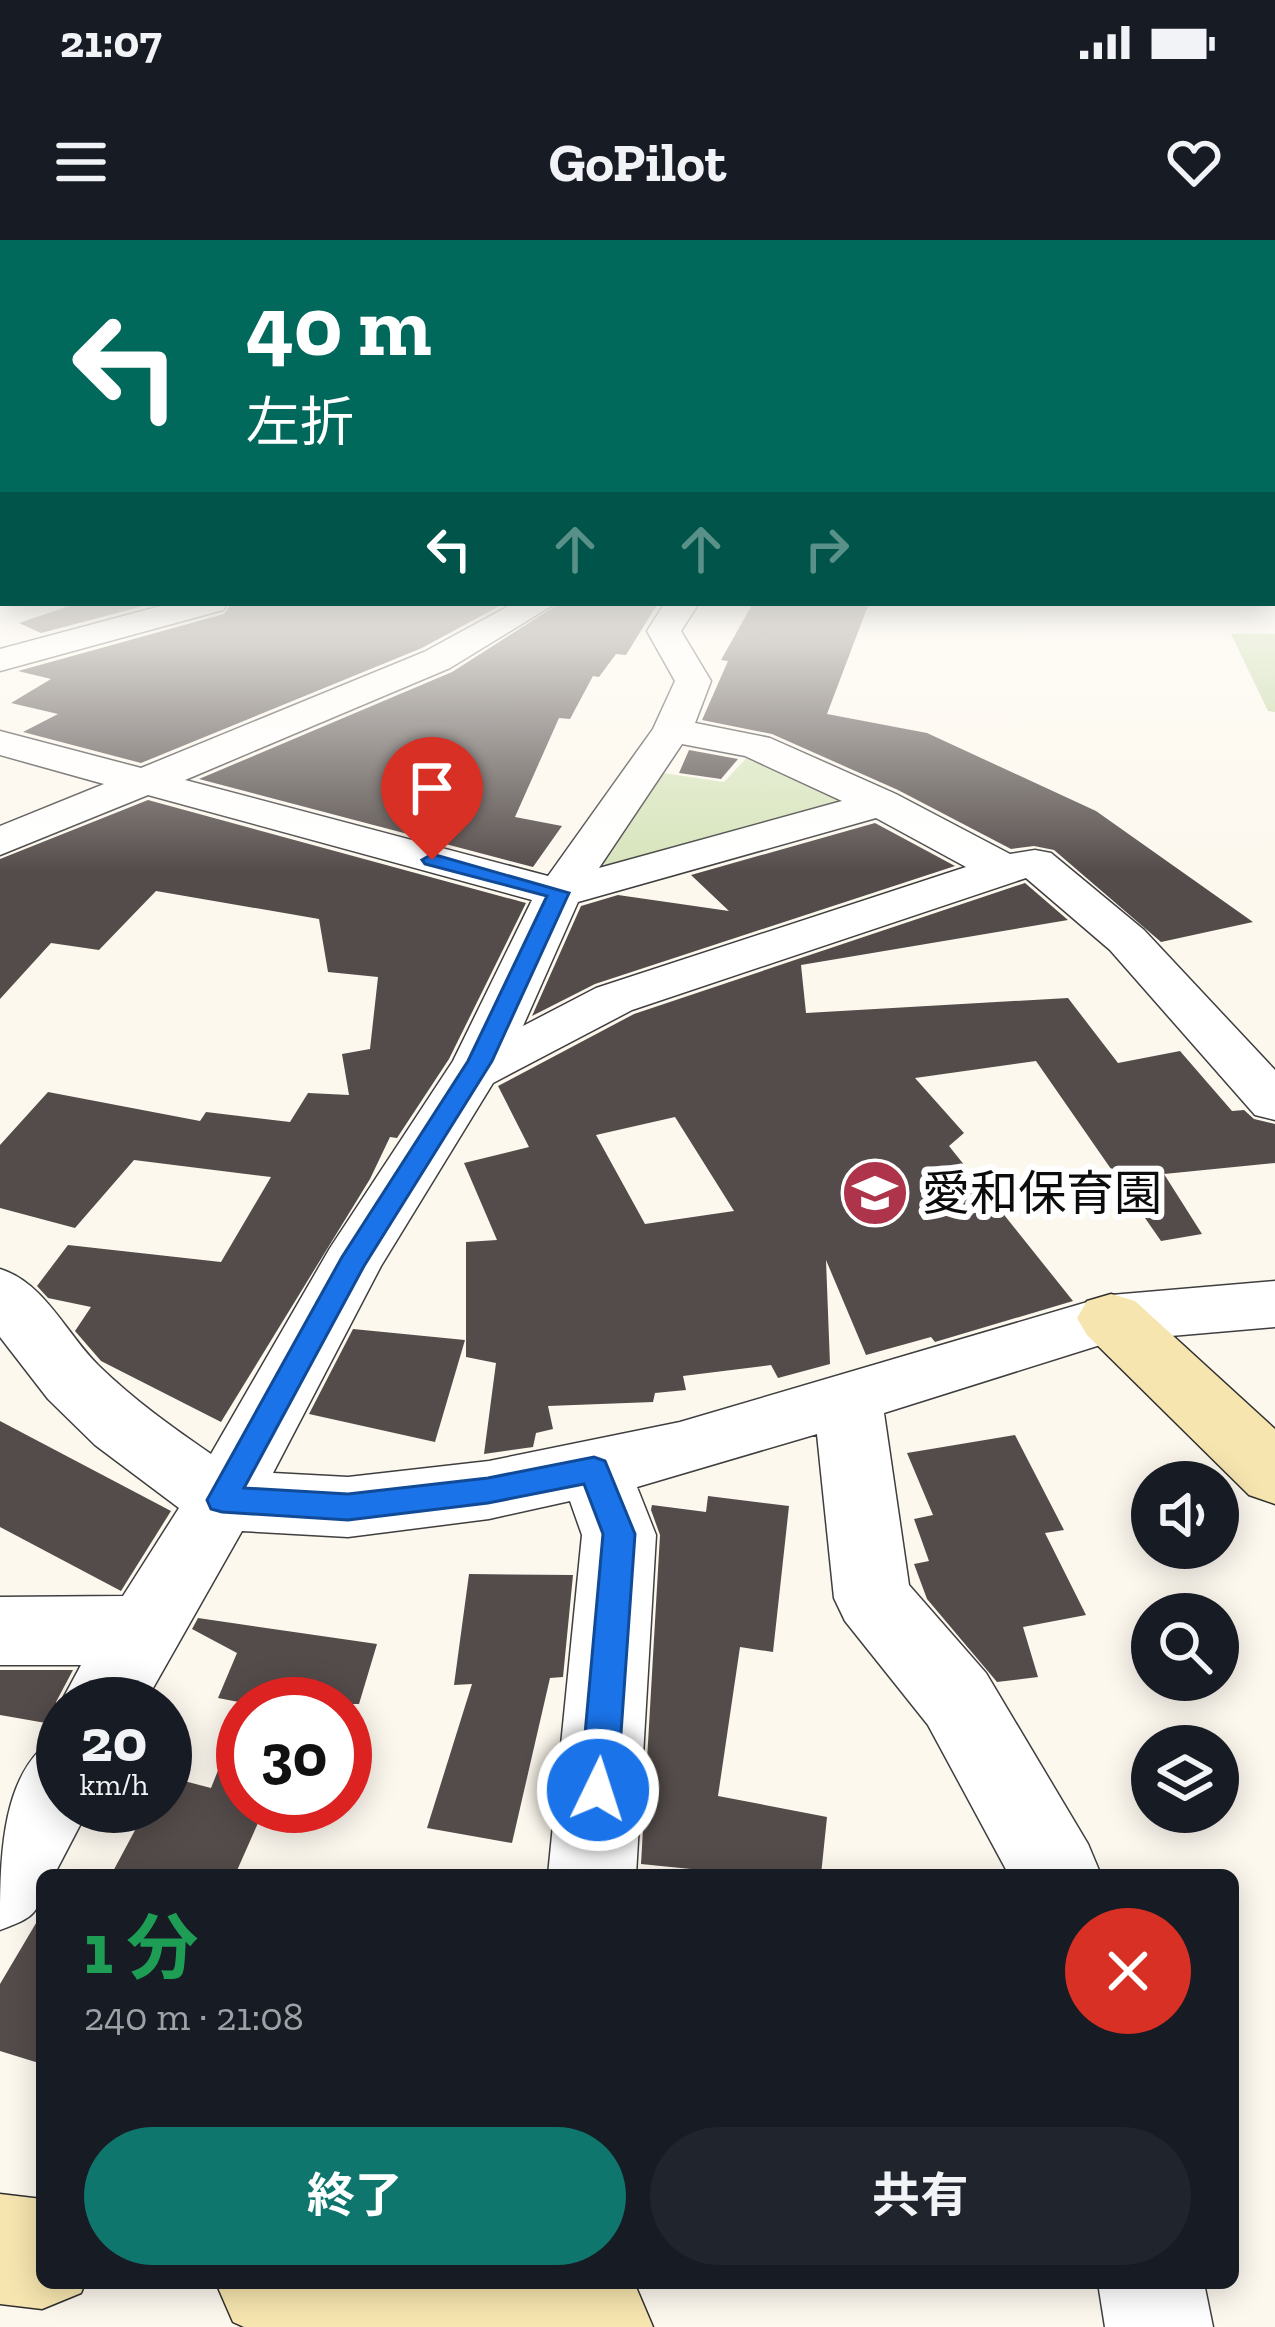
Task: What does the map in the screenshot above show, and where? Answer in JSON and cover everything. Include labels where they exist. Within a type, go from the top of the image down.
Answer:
[{"type":"street","points":[[0,842],[394,677]]},
{"type":"street","points":[[116,1677],[222,1500],[352,1263],[473,1072],[559,893],[672,730],[691,677]]},
{"type":"street","points":[[672,730],[757,746],[881,803],[1004,868]]},
{"type":"street","points":[[0,743],[559,893],[881,803]]},
{"type":"street","points":[[473,1072],[614,999],[1004,868],[1035,863],[1126,940],[1275,1102]]},
{"type":"street","points":[[0,1292],[72,1382],[119,1426],[222,1500],[348,1507],[488,1490],[680,1450],[1111,1318],[1275,1304]]},
{"type":"street","points":[[1111,1318],[1275,1474]]},
{"type":"street","points":[[848,1400],[872,1598],[957,1700],[1054,1869]]},
{"type":"street","points":[[592,1869],[619,1534],[594,1469]]},
{"type":"street","points":[[0,1631],[142,1630]]},
{"type":"street","points":[[0,1886],[36,1821]]},
{"type":"street","points":[[0,2249],[36,2253]]},
{"type":"street","points":[[338,2289],[570,2310]]},
{"type":"street","points":[[1152,2289],[1159,2327]]},
{"type":"green space","points":[[1252,677],[1275,677],[1275,712],[1268,711]]},
{"type":"green space","points":[[753,751],[867,802],[618,870],[600,863],[656,772],[724,782]]},
{"type":"building","points":[[44,677],[350,677],[141,763],[23,732],[58,714],[11,703],[51,679]]},
{"type":"building","points":[[439,677],[592,677],[570,719],[559,718],[515,817],[562,826],[533,867],[199,779]]},
{"type":"building","points":[[721,677],[841,677],[827,714],[927,733],[1096,811],[1253,922],[1161,942],[1054,850],[1011,849],[898,790],[772,734],[702,720]]},
{"type":"building","points":[[689,750],[738,759],[721,779],[679,773]]},
{"type":"building","points":[[148,800],[526,903],[449,1059],[397,1138],[390,1137],[370,1179],[221,1422],[101,1361],[75,1331],[91,1307],[48,1298],[37,1286],[68,1245],[221,1262],[271,1177],[134,1160],[75,1228],[0,1208],[0,1145],[48,1092],[200,1121],[206,1112],[290,1122],[308,1093],[349,1095],[342,1054],[370,1049],[378,977],[328,972],[319,919],[156,891],[99,950],[51,943],[0,999],[0,859]]},
{"type":"building","points":[[875,823],[955,866],[595,984],[532,1016],[581,906],[618,895],[729,911],[691,875]]},
{"type":"building","points":[[1025,883],[1068,920],[801,965],[806,1013],[1068,998],[1118,1063],[1180,1051],[1232,1111],[1244,1110],[1254,1119],[1275,1124],[1275,1163],[1164,1174],[1202,1234],[1161,1241],[1036,1061],[915,1078],[964,1133],[949,1146],[1073,1301],[935,1342],[931,1337],[866,1355],[826,1260],[830,1364],[778,1378],[771,1365],[683,1376],[686,1390],[655,1393],[653,1402],[548,1406],[553,1429],[536,1433],[533,1447],[484,1454],[496,1363],[466,1357],[466,1242],[497,1240],[464,1163],[529,1147],[498,1086],[634,1014]],"holes":[[[675,1117],[734,1211],[645,1224],[596,1135]]]},
{"type":"building","points":[[353,1329],[465,1340],[435,1442],[309,1414]]},
{"type":"building","points":[[0,1421],[171,1511],[121,1591],[0,1527]]},
{"type":"building","points":[[1015,1435],[1064,1530],[1045,1533],[1086,1615],[1023,1627],[1038,1677],[997,1682],[927,1599],[914,1564],[929,1561],[914,1519],[933,1515],[907,1453]]},
{"type":"building","points":[[708,1496],[789,1506],[773,1652],[740,1647],[718,1796],[827,1817],[822,1869],[691,1869],[641,1864],[660,1535],[651,1510],[652,1505],[706,1512]]},
{"type":"building","points":[[469,1574],[573,1575],[563,1677],[550,1678],[512,1843],[427,1828],[472,1684],[454,1685]]},
{"type":"building","points":[[198,1618],[377,1644],[367,1677],[227,1677],[237,1653],[192,1629]]},
{"type":"building","points":[[0,1670],[73,1670],[69,1677],[36,1677],[36,1721],[0,1715]]},
{"type":"building","points":[[216,1776],[216,1833],[254,1833],[238,1869],[114,1869],[134,1833],[192,1833],[192,1783],[211,1788]]},
{"type":"building","points":[[36,1923],[36,2062],[0,2051],[0,1984]]},
{"type":"place","name":"愛和保育園","points":[[875,1193]]},
{"type":"route","points":[[432,860],[559,893],[480,1061],[352,1263],[222,1500],[348,1507],[488,1490],[594,1469],[619,1534],[598,1790]]}]
